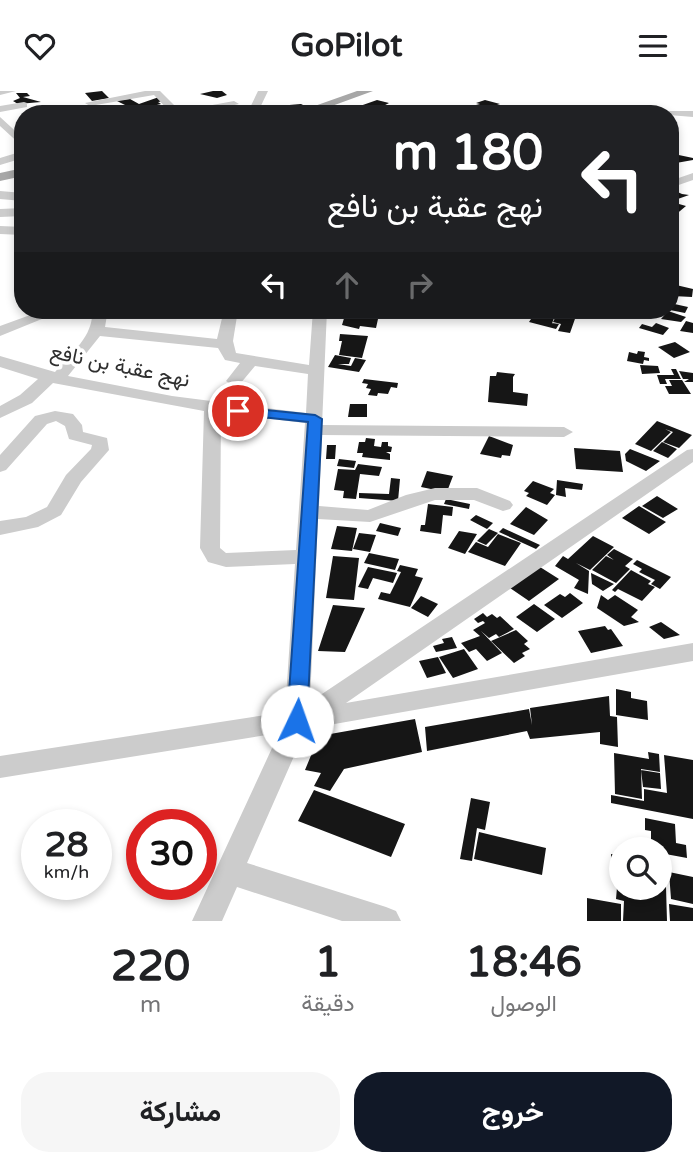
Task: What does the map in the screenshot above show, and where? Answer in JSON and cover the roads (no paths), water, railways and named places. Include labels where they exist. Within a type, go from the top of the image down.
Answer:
[{"type":"main road","points":[[337,105],[368,91]]},
{"type":"main road","points":[[340,105],[379,91]]},
{"type":"street","points":[[0,92],[11,91]]},
{"type":"street","points":[[90,103],[155,91],[169,105]]},
{"type":"street","points":[[228,105],[234,104]]},
{"type":"street","points":[[0,331],[33,319]]},
{"type":"street","points":[[0,413],[26,399],[55,377],[96,331],[100,319]]},
{"type":"street","points":[[229,319],[224,344],[231,357],[317,371]]},
{"type":"street","points":[[207,921],[300,720],[320,319]]},
{"type":"street","points":[[96,331],[224,344]]},
{"type":"street","name":"نهج عقبة بن نافع","points":[[0,361],[55,377],[213,409],[315,425],[564,432]]},
{"type":"street","points":[[234,380],[250,362]]},
{"type":"street","points":[[213,409],[210,548],[215,557],[226,560],[307,558]]},
{"type":"street","points":[[0,466],[41,421],[48,417],[67,418],[73,425],[75,435],[100,442],[100,450],[73,479],[54,511],[32,522],[0,529]]},
{"type":"street","points":[[300,720],[693,454]]},
{"type":"street","points":[[309,512],[370,516],[413,499],[435,494],[477,495],[503,505]]},
{"type":"street","points":[[0,767],[300,720],[693,652]]},
{"type":"street","points":[[229,871],[386,921]]}]
